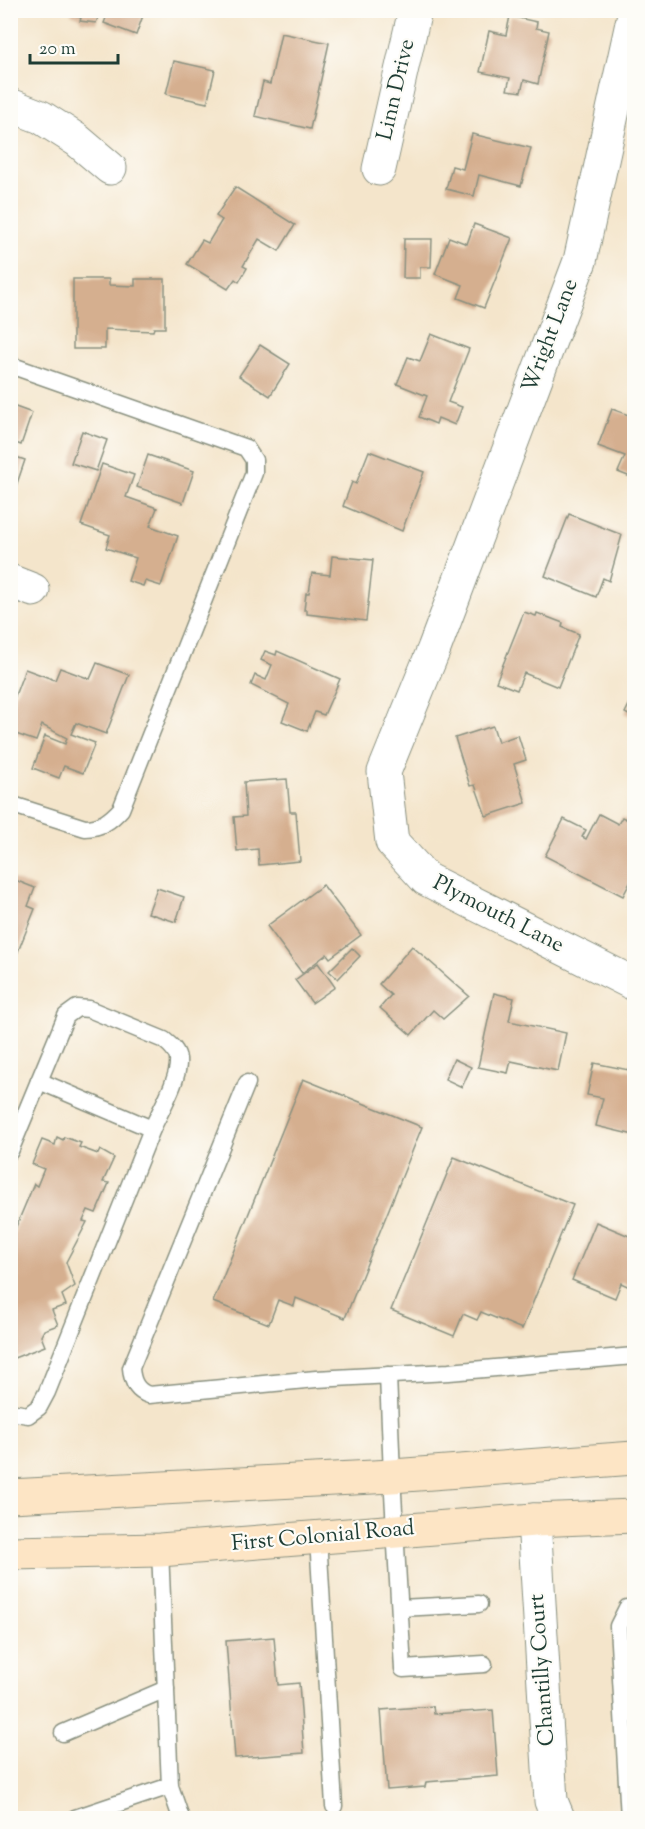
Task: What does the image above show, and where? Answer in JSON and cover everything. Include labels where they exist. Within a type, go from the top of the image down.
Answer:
[{"type":"main road","points":[[10,1496],[392,1476],[634,1458]]},
{"type":"main road","name":"First Colonial Road","points":[[10,1553],[160,1550],[534,1520],[634,1516]]},
{"type":"street","name":"Linn Drive","points":[[379,169],[415,10]]},
{"type":"street","name":"Wright Lane","points":[[434,649],[580,261],[634,14]]},
{"type":"street","points":[[10,105],[41,117],[77,140],[110,168]]},
{"type":"street","name":"Plymouth Lane","points":[[434,649],[384,772],[392,842],[426,879],[634,984]]},
{"type":"street","name":"Chantilly Court","points":[[534,1520],[551,1801],[558,1818]]},
{"type":"lane","points":[[10,365],[246,448],[254,460],[254,473],[121,809],[110,821],[94,828],[85,828],[10,804]]},
{"type":"lane","points":[[10,1151],[66,1016],[76,1008],[89,1009],[164,1040],[173,1048],[178,1058],[176,1076],[152,1129],[47,1392],[39,1407],[28,1415],[10,1412]]},
{"type":"lane","points":[[39,1081],[152,1129]]},
{"type":"lane","points":[[247,1083],[131,1368],[132,1380],[141,1392],[149,1395],[316,1379],[449,1372],[634,1356]]},
{"type":"lane","points":[[388,1375],[403,1669],[484,1664]]},
{"type":"lane","points":[[318,1538],[334,1806]]},
{"type":"lane","points":[[160,1550],[170,1786],[181,1818]]},
{"type":"lane","points":[[400,1608],[479,1604]]},
{"type":"lane","points":[[629,1818],[631,1793],[618,1626],[627,1608],[634,1608]]},
{"type":"lane","points":[[63,1733],[166,1689]]},
{"type":"lane","points":[[75,1818],[170,1786]]},
{"type":"building","points":[[73,10],[101,10],[96,23],[80,21],[81,18],[71,14]]},
{"type":"building","points":[[102,10],[145,10],[136,35],[104,23],[108,13]]},
{"type":"building","points":[[510,16],[537,22],[536,28],[549,31],[538,84],[524,80],[521,92],[507,90],[510,78],[480,72],[489,31],[506,35]]},
{"type":"building","points":[[281,33],[329,43],[310,129],[255,116],[263,82],[270,84]]},
{"type":"building","points":[[174,61],[215,70],[207,103],[166,94]]},
{"type":"building","points":[[472,134],[531,148],[521,186],[479,175],[474,196],[446,189],[452,166],[463,169]]},
{"type":"building","points":[[235,187],[295,225],[279,251],[259,239],[243,266],[247,268],[239,282],[235,279],[228,289],[187,264],[202,240],[208,243],[222,220],[216,216]]},
{"type":"building","points":[[474,224],[512,238],[484,308],[458,298],[463,285],[435,274],[449,237],[467,244]]},
{"type":"building","points":[[404,239],[432,239],[431,267],[420,267],[420,278],[403,278]]},
{"type":"building","points":[[73,279],[109,279],[109,285],[135,286],[135,279],[165,279],[165,328],[154,328],[153,331],[105,329],[105,349],[73,349]]},
{"type":"building","points":[[634,317],[634,337],[629,335]]},
{"type":"building","points":[[431,334],[469,349],[448,402],[462,407],[455,425],[438,418],[436,424],[419,417],[427,396],[397,384],[408,357],[420,361]]},
{"type":"building","points":[[260,345],[290,364],[270,396],[239,376]]},
{"type":"building","points":[[10,405],[32,413],[21,445],[10,441]]},
{"type":"building","points":[[612,409],[634,417],[634,482],[633,478],[618,472],[625,456],[598,446]]},
{"type":"building","points":[[82,431],[107,440],[96,471],[71,463]]},
{"type":"building","points":[[369,451],[424,472],[402,531],[343,506],[352,482],[356,484]]},
{"type":"building","points":[[10,455],[25,460],[11,501],[10,501]]},
{"type":"building","points":[[148,455],[194,471],[183,503],[137,487]]},
{"type":"building","points":[[102,464],[134,475],[126,497],[157,508],[150,526],[178,536],[161,586],[145,581],[143,586],[128,581],[136,558],[106,548],[110,535],[81,525]]},
{"type":"building","points":[[569,514],[622,535],[609,581],[603,578],[596,597],[545,576]]},
{"type":"building","points":[[332,556],[373,560],[366,621],[307,614],[307,610],[304,610],[312,573],[330,575]]},
{"type":"building","points":[[524,612],[536,616],[537,613],[563,623],[562,627],[579,634],[558,687],[524,673],[517,690],[496,682]]},
{"type":"building","points":[[265,651],[276,655],[277,651],[340,679],[324,715],[315,712],[307,731],[282,721],[289,704],[251,685],[255,675],[266,680],[272,665],[261,660]]},
{"type":"building","points":[[97,663],[129,675],[106,734],[76,723],[71,734],[95,743],[83,773],[64,766],[59,778],[33,768],[45,736],[65,744],[67,738],[42,725],[36,741],[10,732],[10,709],[25,669],[55,680],[60,668],[90,679]]},
{"type":"building","points":[[634,695],[634,718],[625,713]]},
{"type":"building","points":[[493,726],[498,742],[518,735],[526,760],[514,764],[526,803],[486,816],[475,785],[470,786],[455,738]]},
{"type":"building","points":[[287,779],[290,812],[296,812],[300,861],[259,865],[258,849],[237,851],[234,817],[246,816],[244,782]]},
{"type":"building","points":[[599,814],[618,824],[622,817],[634,820],[634,878],[623,896],[545,856],[564,819],[586,830],[582,837],[586,839]]},
{"type":"building","points":[[10,878],[35,888],[28,906],[35,909],[11,969]]},
{"type":"building","points":[[323,885],[361,935],[330,958],[327,954],[302,973],[267,926]]},
{"type":"building","points":[[157,888],[184,897],[176,922],[148,913]]},
{"type":"building","points":[[412,946],[469,996],[443,1019],[433,1010],[411,1035],[380,1008],[391,995],[379,984]]},
{"type":"building","points":[[352,948],[360,956],[338,979],[329,971]]},
{"type":"building","points":[[318,963],[335,987],[312,1003],[295,980]]},
{"type":"building","points":[[494,993],[514,998],[509,1021],[566,1033],[558,1071],[511,1061],[508,1073],[478,1067]]},
{"type":"building","points":[[454,1059],[471,1067],[462,1087],[445,1079]]},
{"type":"building","points":[[594,1063],[634,1071],[634,1135],[596,1126],[603,1098],[587,1095]]},
{"type":"building","points":[[303,1079],[422,1127],[345,1318],[296,1298],[294,1306],[278,1300],[269,1324],[213,1302]]},
{"type":"building","points":[[57,1137],[81,1143],[79,1147],[98,1154],[100,1150],[114,1158],[103,1182],[109,1183],[96,1213],[88,1210],[83,1221],[87,1222],[66,1262],[75,1286],[62,1295],[66,1305],[52,1310],[58,1325],[44,1330],[41,1336],[45,1346],[14,1358],[10,1351],[10,1241],[34,1184],[37,1186],[44,1169],[32,1164],[42,1140],[55,1145]]},
{"type":"building","points":[[454,1157],[573,1205],[522,1329],[481,1312],[477,1320],[463,1314],[454,1336],[391,1310]]},
{"type":"building","points":[[596,1222],[634,1238],[634,1289],[621,1283],[615,1298],[572,1280]]},
{"type":"building","points":[[274,1637],[278,1685],[299,1683],[304,1753],[235,1758],[226,1641]]},
{"type":"building","points":[[433,1706],[434,1714],[493,1710],[498,1776],[426,1782],[425,1787],[387,1790],[381,1710]]}]
